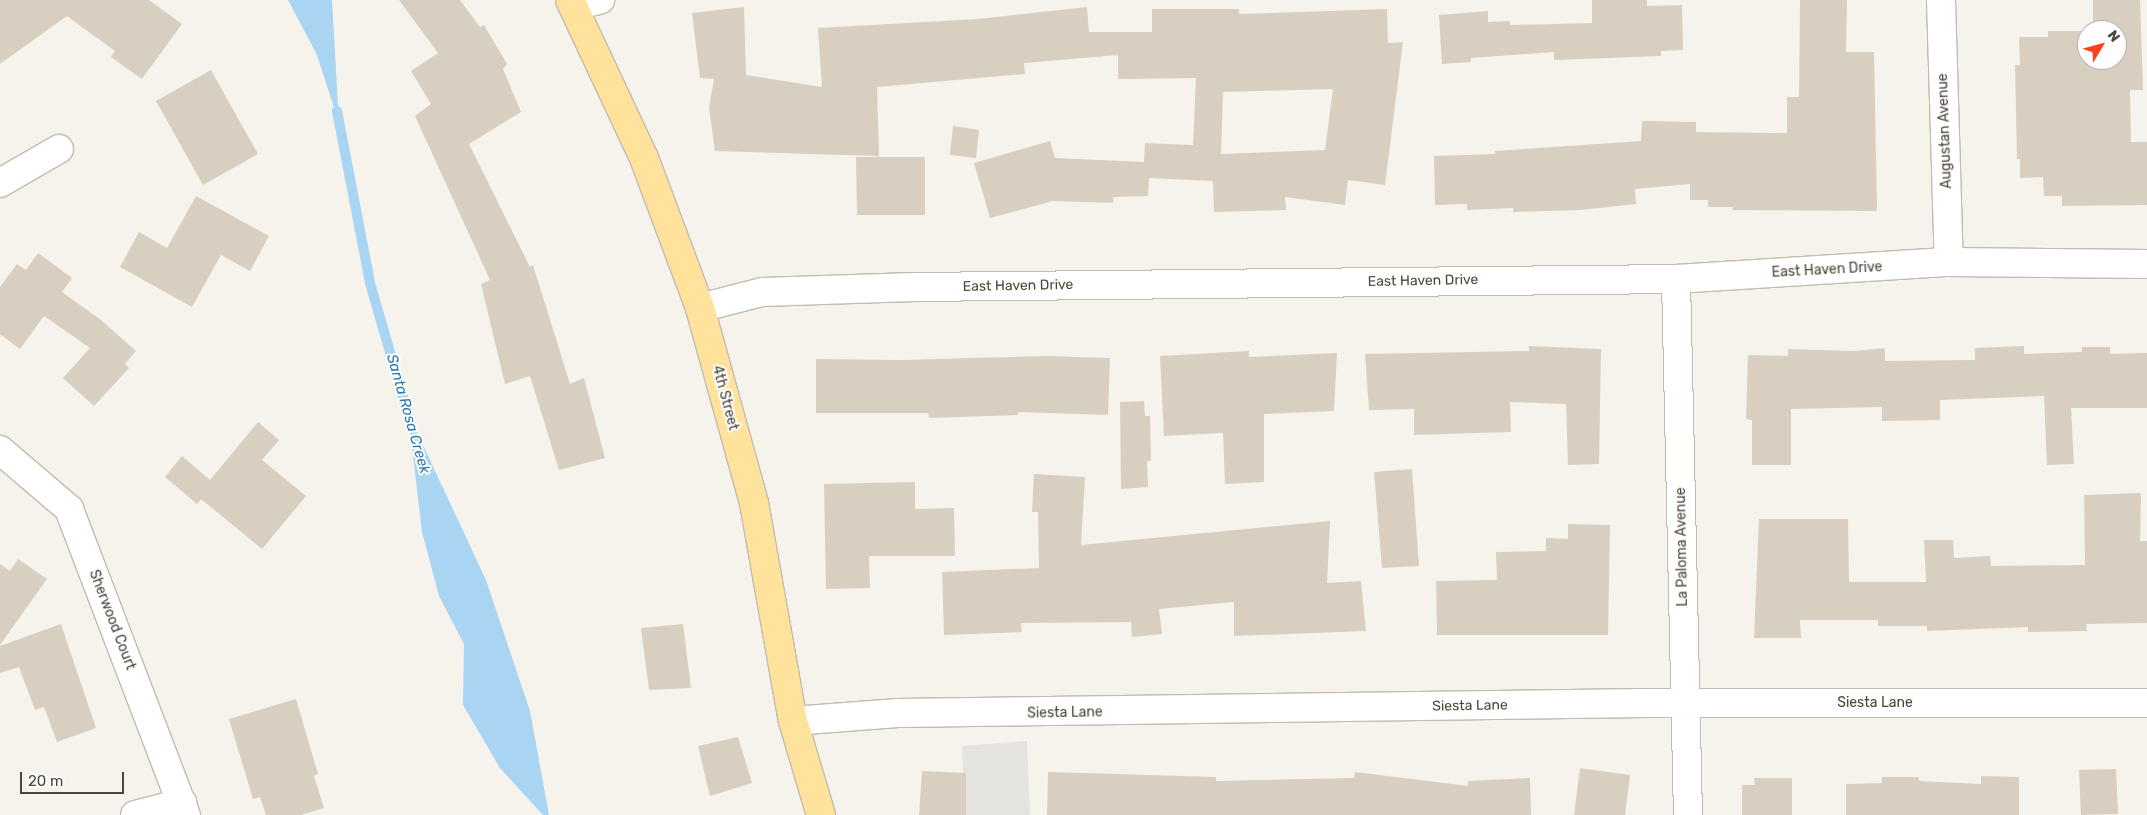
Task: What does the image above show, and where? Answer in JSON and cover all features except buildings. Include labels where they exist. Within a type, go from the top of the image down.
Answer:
[{"type":"main road","name":"4th Street","points":[[571,3],[644,158],[700,308],[754,504],[793,721],[821,815]]},
{"type":"street","points":[[571,3],[600,0]]},
{"type":"street","name":"Augustan Avenue","points":[[1941,0],[1949,262]]},
{"type":"street","points":[[0,183],[59,149]]},
{"type":"street","name":"East Haven Drive","points":[[700,308],[762,292],[914,287],[1676,279],[1949,262],[2147,264]]},
{"type":"street","name":"La Paloma Avenue","points":[[1676,279],[1688,815]]},
{"type":"street","name":"Sherwood Court","points":[[0,450],[69,509],[184,809]]},
{"type":"street","name":"Siesta Lane","points":[[793,721],[898,713],[1685,703],[2147,703]]},
{"type":"street","points":[[135,815],[184,809]]},
{"type":"shaded area","points":[[1027,741],[1030,815],[965,815],[962,746]]},
{"type":"water","points":[[288,0],[332,0],[339,123],[317,55]]},
{"type":"water","points":[[408,413],[486,580],[530,711],[549,815],[543,815],[500,768],[463,705],[464,644],[439,596],[422,532]]},
{"type":"waterway","name":"Santa Rosa Creek","points":[[337,111],[370,283],[411,425]]}]
